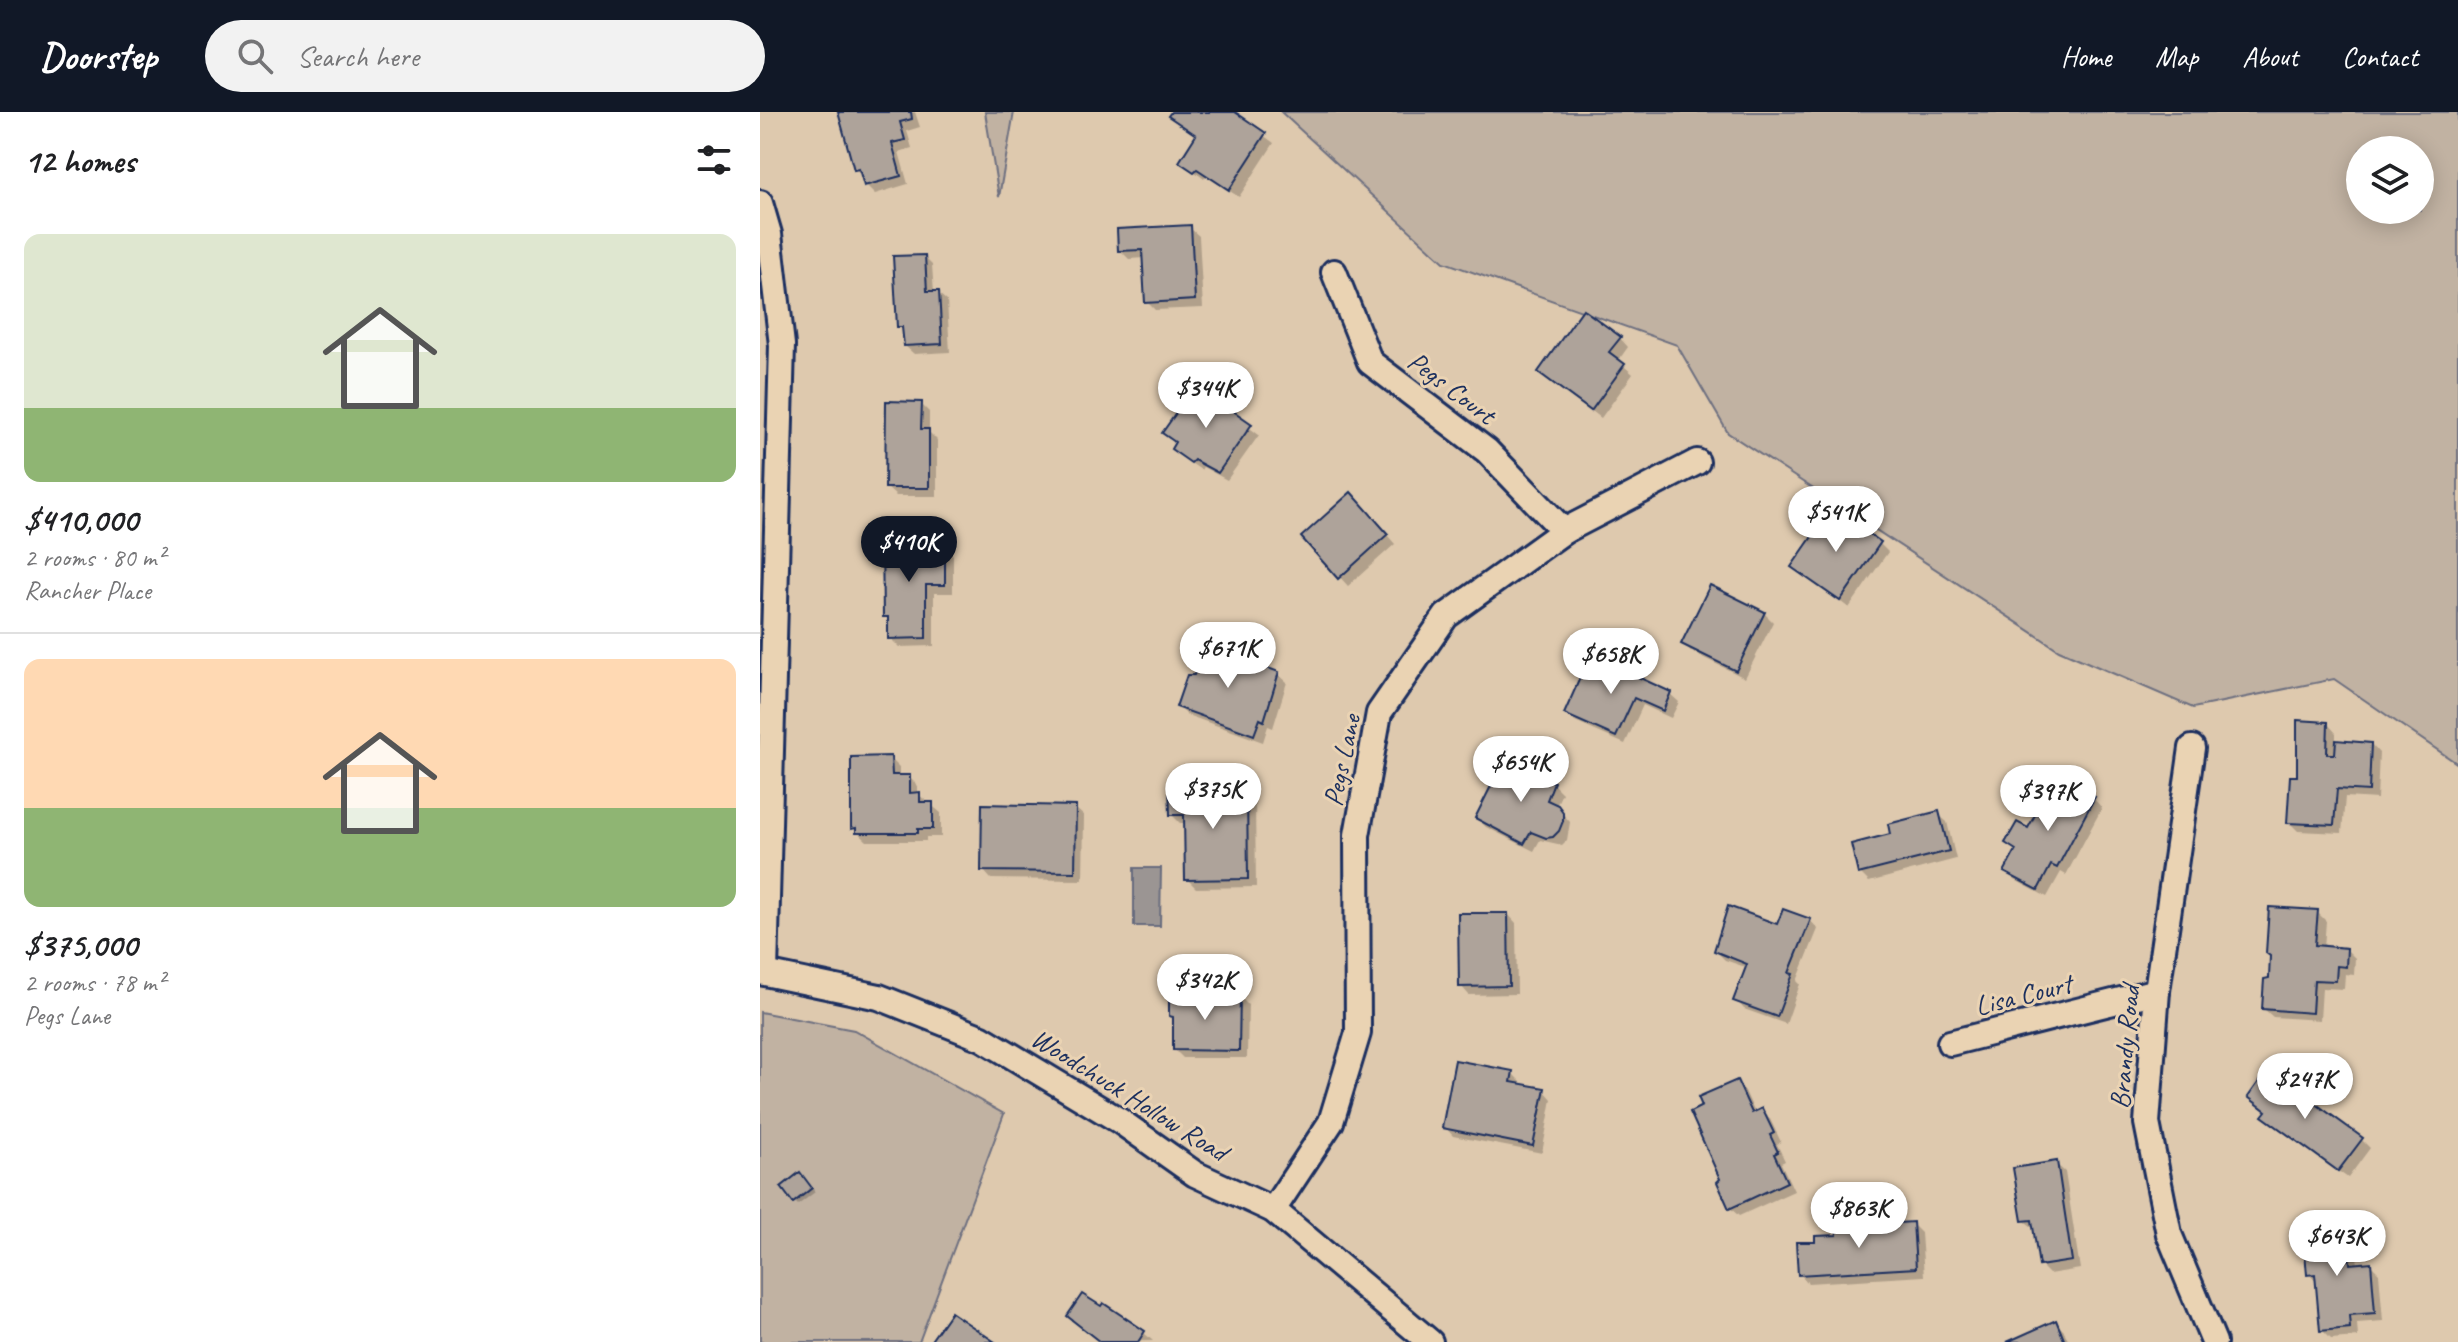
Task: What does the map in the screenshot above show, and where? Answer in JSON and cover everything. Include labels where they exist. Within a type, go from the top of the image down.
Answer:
[{"type":"street","points":[[760,203],[769,234],[782,345],[763,972]]},
{"type":"street","name":"Pegs Court","points":[[1334,272],[1370,362],[1487,451],[1564,531]]},
{"type":"street","name":"Pegs Lane","points":[[1273,1210],[1331,1122],[1358,1033],[1357,835],[1379,713],[1446,616],[1564,531],[1697,462]]},
{"type":"street","name":"Brandy Road","points":[[2192,748],[2157,991],[2147,1123],[2169,1234],[2214,1342]]},
{"type":"street","name":"Woodchuck Hollow Road","points":[[763,972],[879,997],[982,1038],[1120,1121],[1195,1174],[1273,1210],[1430,1342]]},
{"type":"street","name":"Lisa Court","points":[[1950,1043],[2157,991]]},
{"type":"shaded area","points":[[985,112],[1014,112],[999,197]]},
{"type":"shaded area","points":[[1281,112],[2458,112],[2458,764],[2334,679],[2193,708],[2059,650],[1728,433],[1677,345],[1444,262]]},
{"type":"shaded area","points":[[1134,868],[1161,868],[1160,926],[1134,926]]},
{"type":"shaded area","points":[[760,1012],[854,1030],[1004,1114],[919,1342],[760,1342]]},
{"type":"building","points":[[838,112],[911,112],[912,119],[900,122],[905,140],[892,143],[901,176],[864,186],[859,169],[854,170]]},
{"type":"building","points":[[1171,112],[1235,112],[1266,133],[1229,190],[1197,169],[1194,172],[1179,162],[1196,135],[1168,116]]},
{"type":"building","points":[[1191,225],[1195,300],[1145,303],[1142,250],[1118,251],[1117,229]]},
{"type":"building","points":[[925,255],[927,291],[939,291],[942,344],[904,346],[902,327],[897,327],[893,256]]},
{"type":"building","points":[[1583,309],[1621,337],[1609,352],[1625,364],[1591,411],[1538,372]]},
{"type":"building","points":[[1196,385],[1252,424],[1218,473],[1194,460],[1191,463],[1171,449],[1175,442],[1162,433]]},
{"type":"building","points":[[886,401],[922,402],[921,429],[929,429],[929,488],[885,488]]},
{"type":"building","points":[[1351,492],[1388,534],[1338,579],[1301,537]]},
{"type":"building","points":[[1832,508],[1881,542],[1840,601],[1791,567]]},
{"type":"building","points":[[918,536],[918,545],[945,545],[945,585],[926,585],[926,638],[888,639],[888,617],[883,617],[882,537]]},
{"type":"building","points":[[1710,585],[1765,612],[1736,671],[1681,644]]},
{"type":"building","points":[[1206,645],[1279,672],[1264,721],[1260,719],[1254,735],[1176,707],[1187,675],[1194,675],[1197,667],[1193,663],[1199,649]]},
{"type":"building","points":[[1590,655],[1671,692],[1663,711],[1634,698],[1616,737],[1564,714]]},
{"type":"building","points":[[2297,720],[2328,722],[2327,754],[2335,754],[2336,740],[2371,743],[2369,791],[2337,789],[2334,825],[2287,823],[2290,776],[2297,776]]},
{"type":"building","points":[[891,756],[892,775],[910,775],[910,793],[920,792],[920,802],[933,802],[933,829],[918,829],[918,833],[856,833],[856,828],[851,829],[851,757]]},
{"type":"building","points":[[1505,758],[1554,782],[1547,800],[1558,805],[1563,812],[1563,821],[1553,837],[1546,838],[1531,832],[1524,844],[1475,818]]},
{"type":"building","points":[[2056,776],[2095,797],[2057,868],[2051,865],[2038,890],[2004,872],[2016,850],[2005,843],[2017,822],[2028,828]]},
{"type":"building","points":[[1169,783],[1198,783],[1197,789],[1247,788],[1248,879],[1185,880],[1184,815],[1170,815]]},
{"type":"building","points":[[982,804],[1076,806],[1075,872],[981,871]]},
{"type":"building","points":[[1939,811],[1949,851],[1858,874],[1851,844],[1890,834],[1888,824]]},
{"type":"building","points":[[1728,906],[1777,924],[1783,909],[1811,919],[1789,973],[1793,974],[1777,1017],[1733,1001],[1747,964],[1714,951]]},
{"type":"building","points":[[2269,907],[2318,910],[2315,945],[2347,948],[2346,967],[2337,966],[2336,981],[2314,980],[2312,1013],[2262,1009],[2264,979],[2269,978],[2270,956],[2266,953]]},
{"type":"building","points":[[1458,913],[1508,913],[1509,986],[1459,987]]},
{"type":"building","points":[[1169,993],[1240,994],[1239,1051],[1173,1050]]},
{"type":"building","points":[[1455,1060],[1513,1071],[1511,1082],[1545,1088],[1533,1146],[1442,1128]]},
{"type":"building","points":[[2268,1069],[2363,1138],[2338,1171],[2262,1116],[2266,1111],[2248,1097]]},
{"type":"building","points":[[1737,1080],[1752,1113],[1762,1108],[1774,1133],[1770,1135],[1778,1152],[1774,1154],[1787,1182],[1729,1209],[1717,1182],[1720,1179],[1690,1112],[1702,1106],[1698,1097]]},
{"type":"building","points":[[2057,1161],[2072,1261],[2039,1266],[2032,1220],[2022,1221],[2013,1168]]},
{"type":"building","points":[[800,1172],[812,1188],[793,1203],[781,1187]]},
{"type":"building","points":[[1913,1222],[1916,1268],[1798,1275],[1796,1242],[1815,1242],[1815,1236],[1837,1235],[1836,1227]]},
{"type":"building","points":[[2347,1225],[2350,1264],[2371,1262],[2375,1313],[2349,1315],[2350,1328],[2320,1331],[2315,1274],[2307,1275],[2303,1229]]},
{"type":"building","points":[[1082,1294],[1101,1306],[1103,1303],[1145,1331],[1138,1342],[1100,1342],[1067,1316]]},
{"type":"building","points":[[951,1312],[995,1342],[930,1342]]},
{"type":"building","points":[[2056,1320],[2065,1342],[2007,1342]]}]
